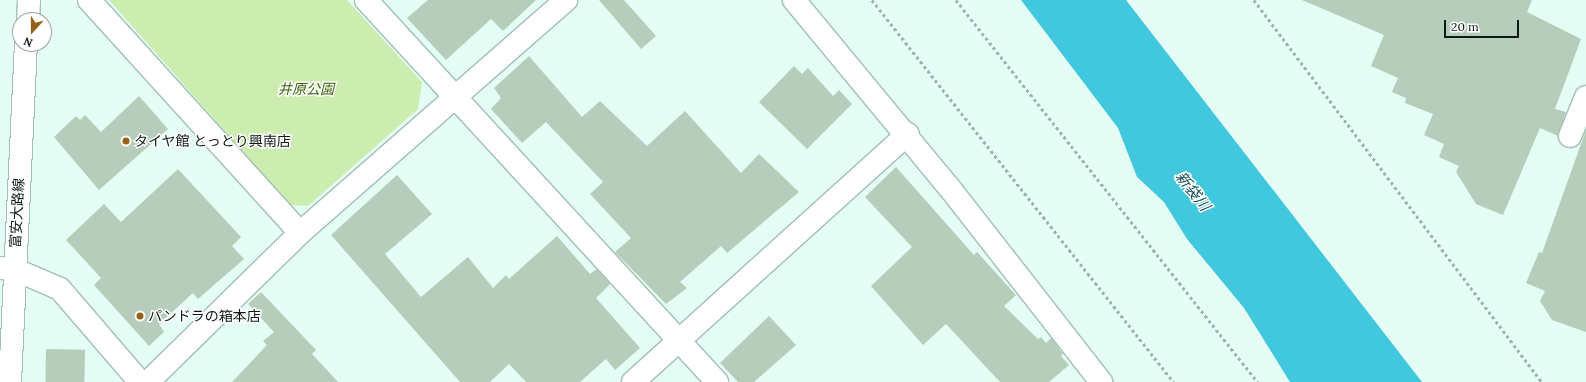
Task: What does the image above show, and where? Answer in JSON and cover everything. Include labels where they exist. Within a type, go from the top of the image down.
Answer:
[{"type":"street","points":[[28,12],[29,0]]},
{"type":"street","points":[[89,0],[300,233]]},
{"type":"street","points":[[366,0],[453,99],[680,340],[717,382]]},
{"type":"street","points":[[148,382],[300,233],[566,0]]},
{"type":"street","points":[[794,0],[907,134],[1101,382]]},
{"type":"street","name":"富安大路線","points":[[10,382],[7,268],[25,52]]},
{"type":"street","points":[[1570,136],[1586,97]]},
{"type":"street","points":[[633,382],[907,134]]},
{"type":"street","points":[[7,268],[60,289],[140,382]]},
{"type":"path","points":[[872,0],[1174,382]]},
{"type":"path","points":[[956,0],[1258,382]]},
{"type":"path","points":[[1254,0],[1542,382]]},
{"type":"green space","name":"井原公園","points":[[109,0],[347,0],[422,82],[418,109],[308,206],[290,205]]},
{"type":"water","name":"新袋川","points":[[1021,0],[1126,0],[1422,382],[1290,382],[1244,308],[1187,239],[1164,202],[1137,177],[1118,128]]},
{"type":"building","points":[[428,0],[536,0],[503,31],[491,19],[446,60],[407,18]]},
{"type":"building","points":[[599,0],[624,0],[656,36],[641,49]]},
{"type":"building","points":[[1302,0],[1532,0],[1527,12],[1581,39],[1555,109],[1566,112],[1558,136],[1540,128],[1503,215],[1476,204],[1456,172],[1459,166],[1439,157],[1444,144],[1424,135],[1433,114],[1405,103],[1406,98],[1392,92],[1398,78],[1371,66],[1384,35]]},
{"type":"building","points":[[529,56],[582,117],[600,101],[647,146],[685,111],[741,173],[759,154],[799,192],[727,253],[721,246],[680,282],[687,288],[666,304],[615,252],[631,238],[590,194],[603,182],[546,122],[522,143],[491,109],[501,98],[494,88]]},
{"type":"building","points":[[794,66],[802,74],[808,68],[833,96],[839,90],[852,104],[807,149],[759,102]]},
{"type":"building","points":[[139,96],[168,129],[99,190],[54,137],[76,116],[80,120],[85,115],[101,132]]},
{"type":"building","points":[[1586,130],[1586,332],[1552,320],[1540,301],[1545,291],[1526,283],[1539,252],[1542,253]]},
{"type":"building","points":[[896,167],[974,255],[977,252],[1016,295],[1004,306],[1038,339],[1041,337],[1046,343],[1051,338],[1063,354],[1061,356],[1069,365],[1049,382],[1000,382],[946,324],[923,345],[871,286],[912,247],[865,197]]},
{"type":"building","points":[[178,169],[241,237],[232,246],[244,259],[198,299],[193,293],[159,324],[164,332],[149,346],[94,285],[101,278],[66,240],[104,204],[121,222]]},
{"type":"building","points":[[397,175],[432,214],[385,254],[421,297],[468,257],[493,288],[506,275],[509,279],[557,236],[590,274],[597,269],[610,284],[596,298],[640,348],[615,370],[606,359],[580,382],[526,382],[509,364],[490,382],[460,382],[331,235]]},
{"type":"building","points":[[261,292],[316,350],[312,354],[338,382],[232,382],[267,345],[263,341],[274,332],[248,304]]},
{"type":"building","points":[[769,316],[796,345],[754,382],[738,382],[720,363]]},
{"type":"building","points":[[46,349],[85,350],[84,382],[45,382]]},
{"type":"place","name":"タイヤ館 とっとり興南店","points":[[126,141]]},
{"type":"place","name":"パンドラの箱本店","points":[[140,316]]}]
